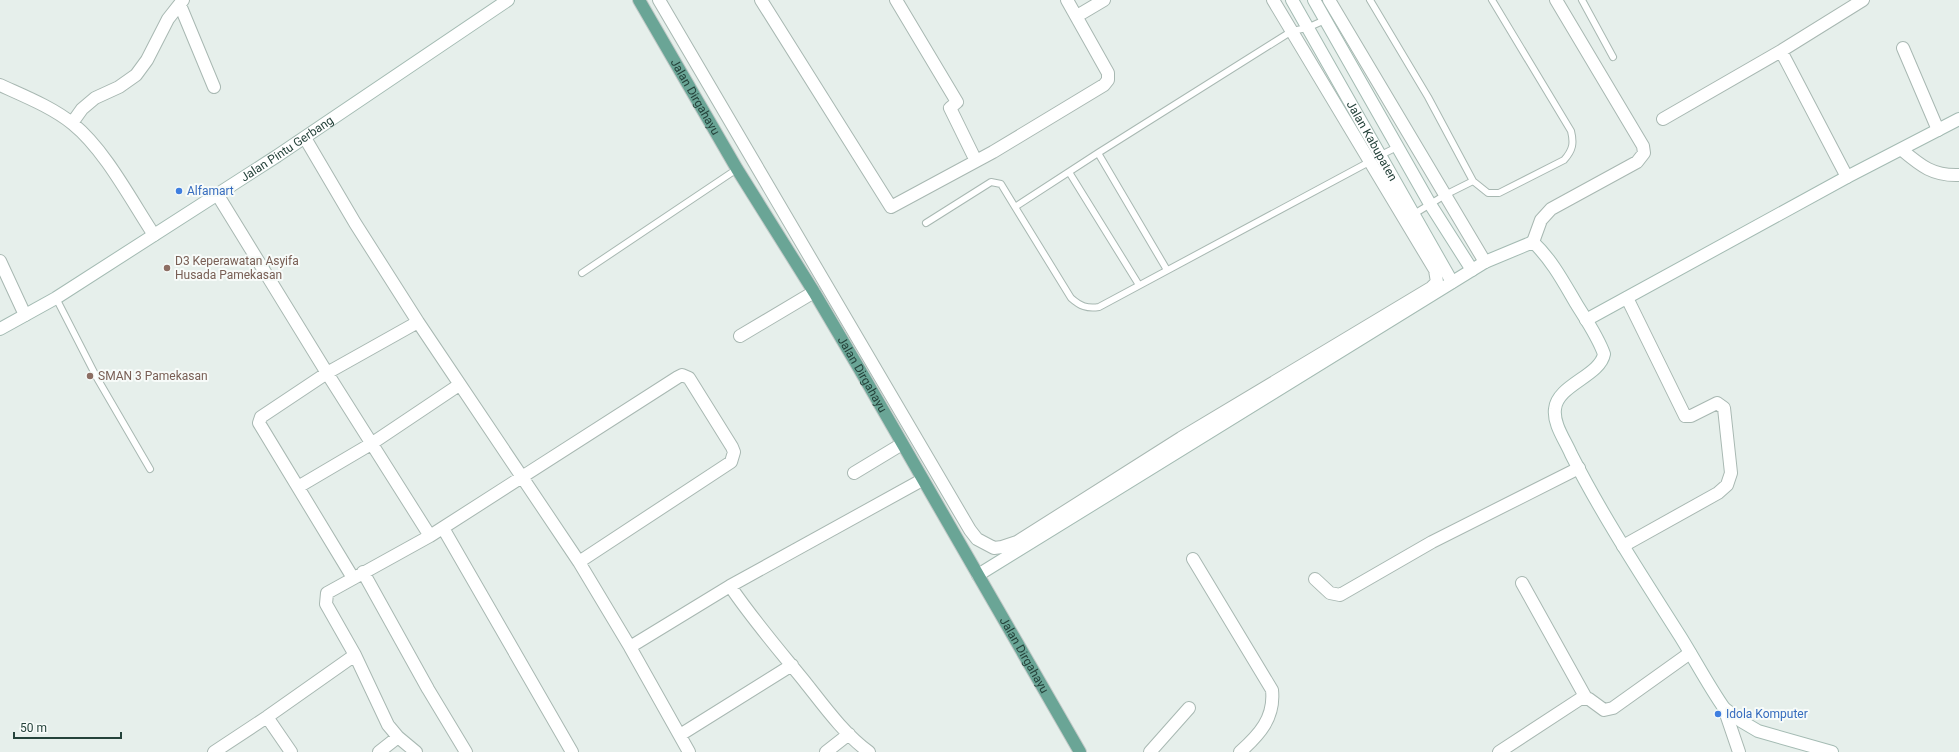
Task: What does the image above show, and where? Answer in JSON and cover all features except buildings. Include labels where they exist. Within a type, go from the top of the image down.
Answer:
[{"type":"main road","name":"Jalan Dirgahayu","points":[[639,0],[737,169],[814,292],[1080,752]]},
{"type":"street","name":"Jalan Pintu Gerbang","points":[[0,329],[56,298],[305,138],[508,0]]},
{"type":"street","points":[[659,0],[835,298],[953,504],[977,539],[994,548],[1017,542],[1181,438],[1435,286],[1437,282],[1435,270],[1375,158],[1273,0]]},
{"type":"street","points":[[761,0],[891,207],[976,161],[1104,85],[1108,80],[1108,72],[1067,0]]},
{"type":"street","points":[[896,0],[957,102],[950,108],[976,161]]},
{"type":"street","points":[[1077,16],[1104,0]]},
{"type":"street","name":"Jalan Kabupaten","points":[[1292,0],[1375,158],[1414,214],[1452,282]]},
{"type":"street","name":"Jalan Kabupaten","points":[[1314,0],[1430,204],[1472,270]]},
{"type":"street","points":[[1329,0],[1485,262]]},
{"type":"street","points":[[978,575],[1485,262],[1533,242],[1541,220],[1551,209],[1636,162],[1644,153],[1643,146],[1556,0]]},
{"type":"street","points":[[1664,119],[1781,51],[1863,0]]},
{"type":"street","points":[[72,123],[82,109],[95,98],[119,87],[136,75],[147,60],[168,18],[182,3],[214,87]]},
{"type":"street","points":[[1903,48],[1938,130]]},
{"type":"street","points":[[1781,51],[1847,177]]},
{"type":"street","points":[[0,85],[50,109],[72,123],[94,146],[154,235]]},
{"type":"street","points":[[1586,320],[1847,177],[1902,150],[1959,119]]},
{"type":"street","points":[[305,138],[354,223],[459,385],[579,562],[630,647],[689,752]]},
{"type":"street","points":[[1902,150],[1919,164],[1934,173],[1948,176],[1959,175]]},
{"type":"street","points":[[217,194],[326,373],[430,536]]},
{"type":"street","points":[[1533,242],[1547,258],[1586,320],[1602,349],[1603,358],[1558,398],[1554,416],[1558,428],[1578,468],[1623,546],[1724,708],[1738,752]]},
{"type":"street","points":[[0,261],[25,315]]},
{"type":"street","points":[[740,336],[814,292]]},
{"type":"street","points":[[1623,546],[1718,493],[1728,486],[1732,473],[1724,408],[1717,403],[1691,416],[1685,416],[1627,298]]},
{"type":"street","points":[[418,322],[326,373],[261,418],[259,423],[298,487],[358,575],[466,752]]},
{"type":"street","points":[[416,752],[398,737],[388,725],[355,655],[326,604],[326,598],[331,590],[443,528],[678,376],[682,375],[689,378],[732,447],[734,452],[731,462],[579,562]]},
{"type":"street","points":[[298,487],[371,444],[459,385]]},
{"type":"street","points":[[854,473],[902,444]]},
{"type":"street","points":[[1314,579],[1330,594],[1340,595],[1432,542],[1578,468]]},
{"type":"street","points":[[630,647],[730,586],[922,480]]},
{"type":"street","points":[[443,528],[572,752]]},
{"type":"street","points":[[1194,559],[1272,690],[1272,708],[1264,727],[1240,752]]},
{"type":"street","points":[[1522,583],[1586,698],[1604,710],[1614,708],[1690,653]]},
{"type":"street","points":[[730,586],[763,632],[849,734],[869,752]]},
{"type":"street","points":[[214,752],[267,718],[355,655]]},
{"type":"street","points":[[680,736],[792,665]]},
{"type":"street","points":[[1499,752],[1586,698]]},
{"type":"street","points":[[1150,752],[1189,708]]},
{"type":"street","points":[[1724,708],[1741,721],[1758,731],[1829,751]]},
{"type":"street","points":[[267,718],[291,752]]},
{"type":"street","points":[[826,752],[849,734]]},
{"type":"street","points":[[379,752],[398,737]]},
{"type":"lane","points":[[1370,0],[1428,97],[1473,181],[1488,193],[1499,193],[1564,160],[1570,153],[1574,142],[1571,131],[1492,0]]},
{"type":"lane","points":[[1582,0],[1614,57]]},
{"type":"lane","points":[[1015,207],[1292,31],[1307,28],[1325,20]]},
{"type":"lane","points":[[926,223],[991,182],[1001,184],[1071,298],[1080,306],[1090,308],[1099,307],[1397,147]]},
{"type":"lane","points":[[1098,153],[1167,270]]},
{"type":"lane","points":[[582,273],[737,169]]},
{"type":"lane","points":[[1069,172],[1139,285]]},
{"type":"lane","points":[[1414,214],[1473,181]]},
{"type":"lane","points":[[56,298],[97,378],[150,469]]},
{"type":"place","name":"Alfamart","points":[[179,191]]},
{"type":"place","name":"D3 Keperawatan Asyifa Husada Pamekasan","points":[[167,268]]},
{"type":"place","name":"SMAN 3 Pamekasan","points":[[90,376]]},
{"type":"place","name":"Idola Komputer","points":[[1718,714]]}]
